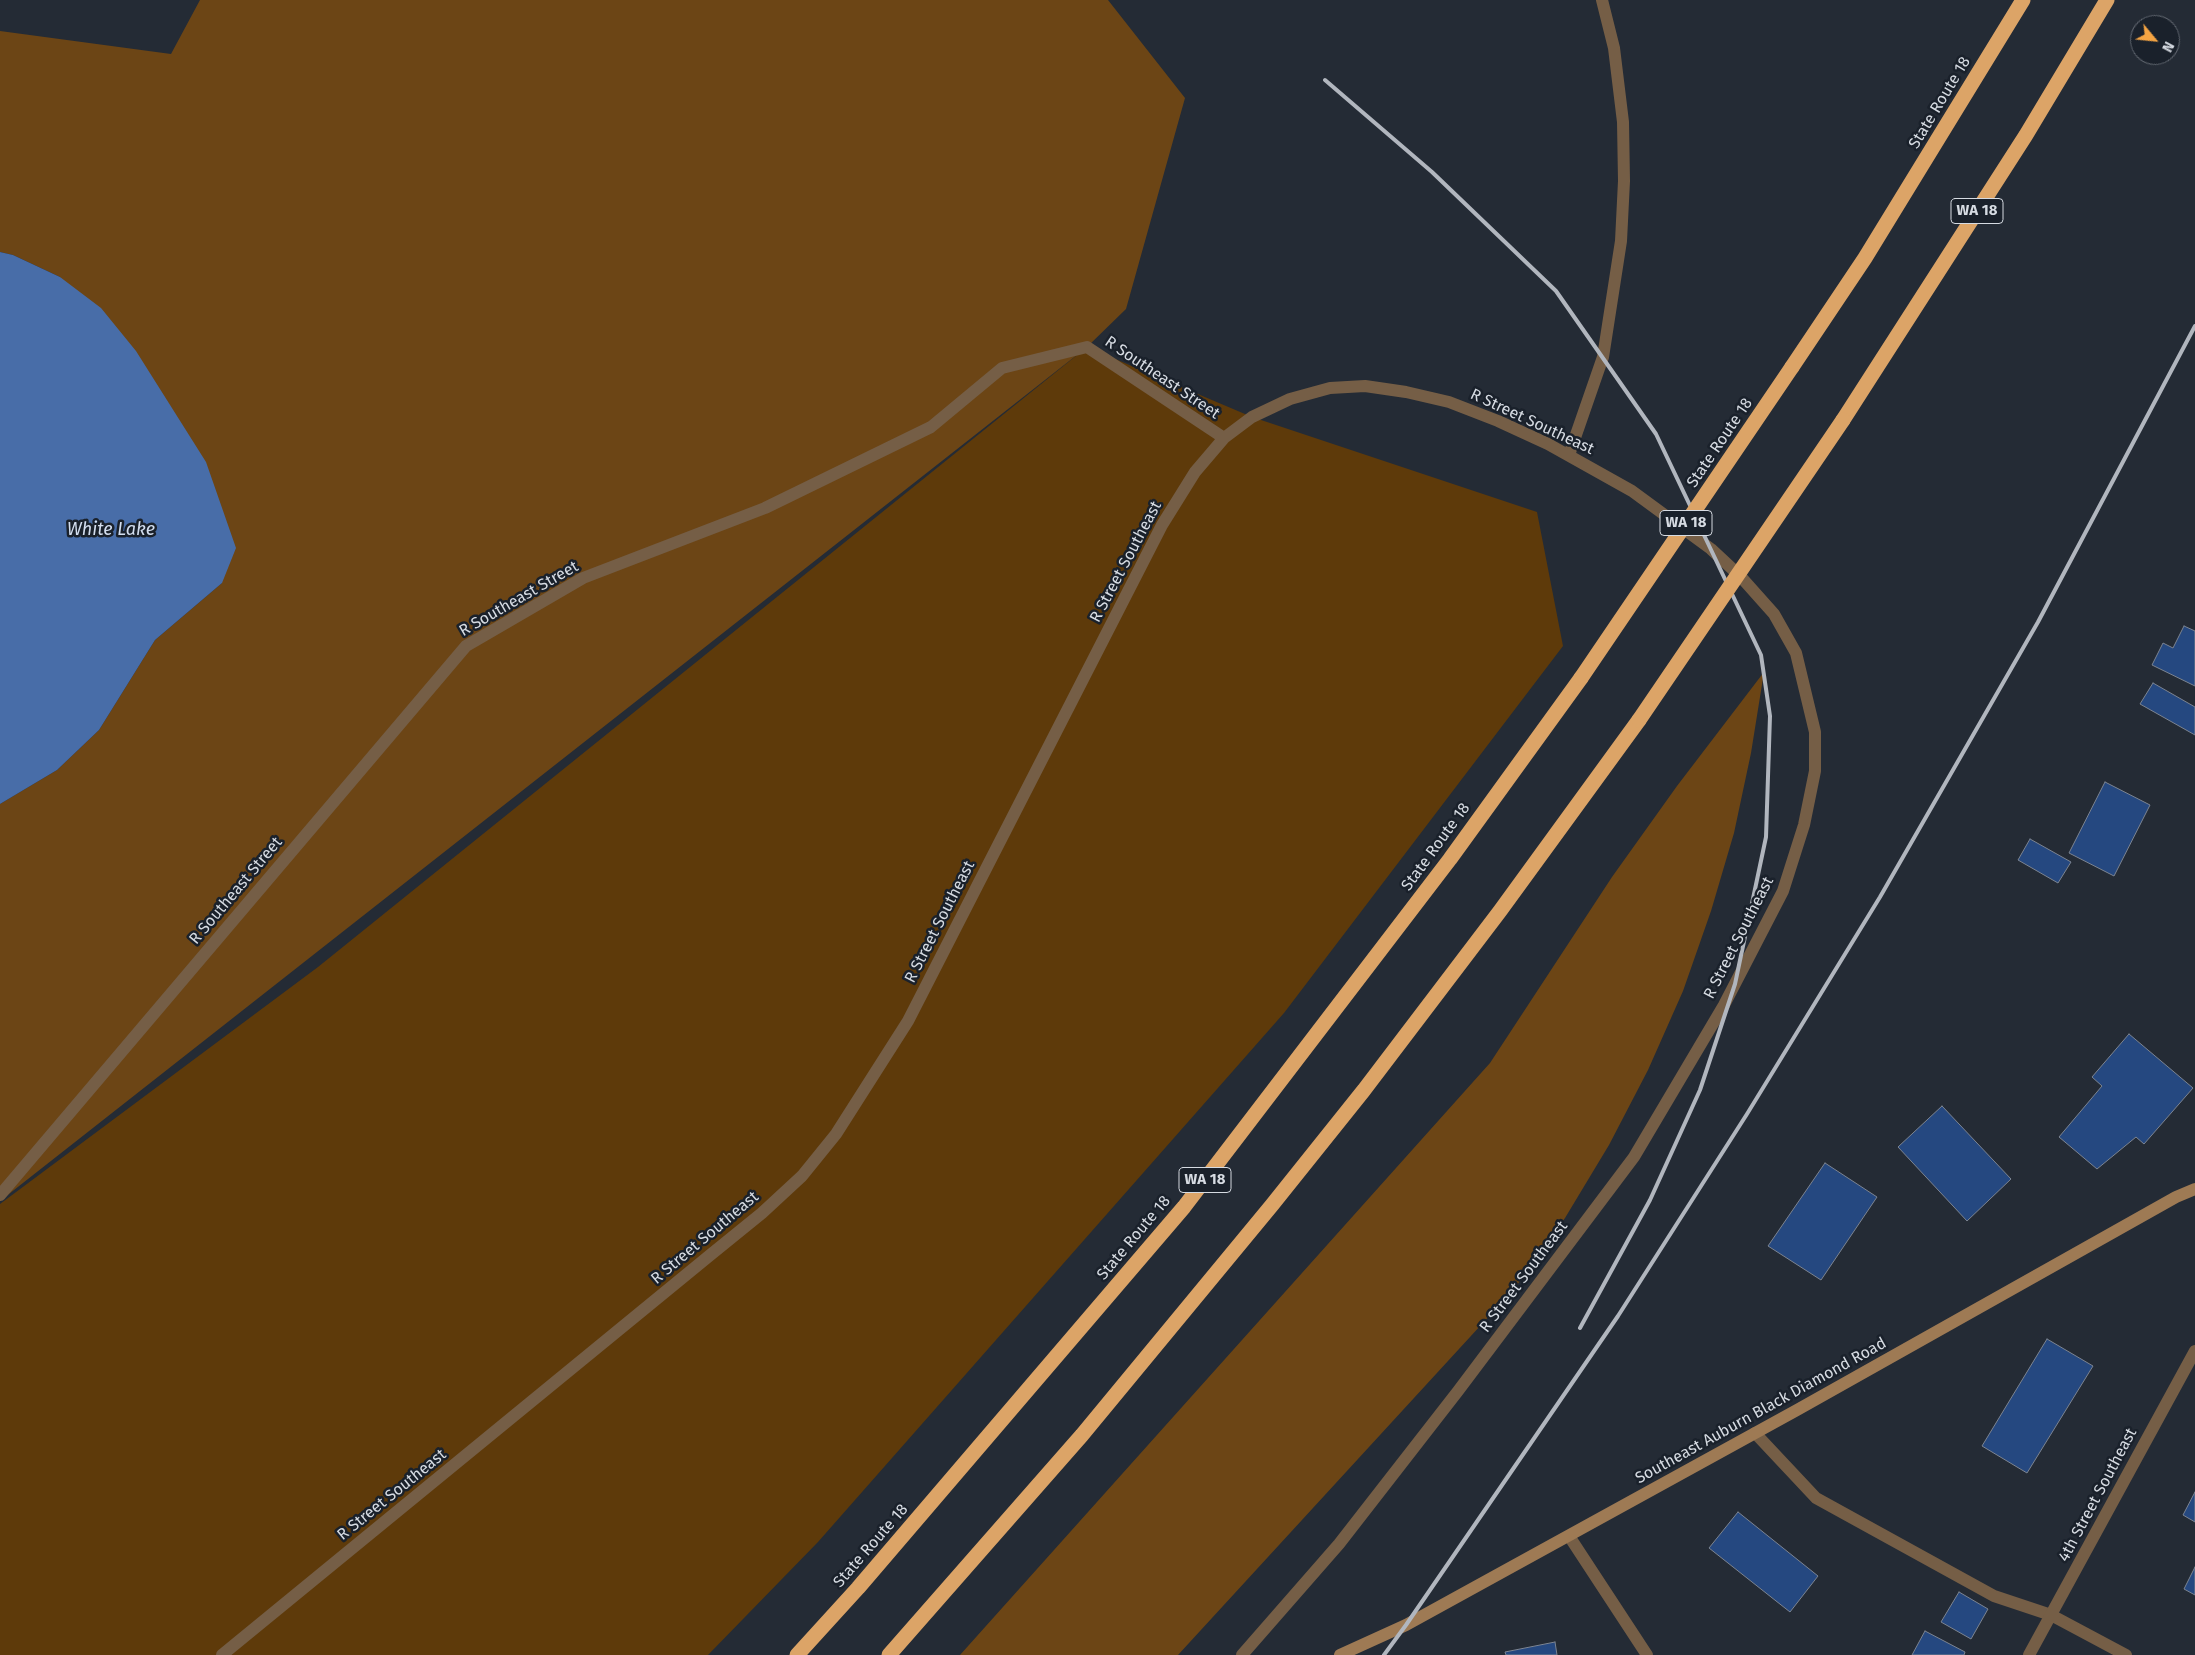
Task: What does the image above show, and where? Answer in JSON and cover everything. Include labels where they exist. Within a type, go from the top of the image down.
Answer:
[{"type":"highway","name":"State Route 18","points":[[797,1655],[858,1588],[1184,1207],[1450,859],[1580,678],[1792,368],[1865,258],[2023,0]]},
{"type":"highway","name":"WA 18","points":[[889,1655],[1082,1435],[1272,1205],[1364,1090],[1500,911],[1639,720],[1843,420],[2026,135],[2107,0]]},
{"type":"main road","name":"Southeast Auburn Black Diamond Road","points":[[1340,1655],[1406,1625],[1755,1433],[2176,1197],[2195,1189]]},
{"type":"street","points":[[1569,455],[1602,357],[1621,241],[1624,122],[1614,48],[1602,0]]},
{"type":"street","name":"R Southeast Street","points":[[0,1195],[466,646],[583,578],[765,508],[931,427],[1002,368],[1087,348],[1224,438]]},
{"type":"street","name":"R Street Southeast","points":[[222,1655],[747,1226],[802,1176],[836,1134],[908,1021],[1162,525],[1195,472],[1224,438],[1252,417],[1290,398],[1330,388],[1365,386],[1406,392],[1449,402],[1498,421],[1569,455],[1632,491],[1668,515],[1717,554],[1774,614],[1796,654],[1816,732],[1815,771],[1804,826],[1783,891],[1724,1005],[1634,1157],[1458,1391],[1339,1544],[1242,1655]]},
{"type":"street","name":"4th Street Southeast","points":[[2029,1655],[2195,1351]]},
{"type":"street","points":[[1755,1433],[1816,1498],[1994,1596],[2052,1615],[2126,1655]]},
{"type":"street","points":[[1569,1536],[1647,1655]]},
{"type":"shaded area","points":[[200,0],[1108,0],[1185,98],[1126,309],[1087,347],[0,1201],[0,804],[57,770],[99,730],[155,640],[222,583],[60,277],[13,255],[0,252],[0,31],[171,54]]},
{"type":"shaded area","points":[[1087,347],[1252,417],[1537,512],[1563,646],[1284,1013],[818,1542],[708,1655],[0,1655],[0,1204],[318,967]]},
{"type":"shaded area","points":[[1764,672],[1751,753],[1734,833],[1711,911],[1683,991],[1648,1070],[1609,1145],[1565,1218],[1515,1288],[1178,1655],[960,1655],[1490,1063],[1612,877],[1677,786]]},
{"type":"water","name":"White Lake","points":[[0,252],[13,255],[60,277],[101,308],[136,351],[206,462],[236,548],[222,583],[155,640],[99,730],[57,770],[0,804]]},
{"type":"building","points":[[2184,626],[2195,631],[2195,686],[2152,665],[2163,643],[2173,648]]},
{"type":"building","points":[[2153,683],[2195,707],[2195,735],[2140,704]]},
{"type":"building","points":[[2105,782],[2150,805],[2114,876],[2069,853]]},
{"type":"building","points":[[2030,839],[2071,862],[2058,883],[2018,860]]},
{"type":"building","points":[[2129,1034],[2193,1088],[2144,1144],[2136,1137],[2097,1169],[2059,1137],[2102,1086],[2092,1077]]},
{"type":"building","points":[[1942,1106],[2011,1179],[1967,1221],[1898,1147]]},
{"type":"building","points":[[1825,1163],[1877,1197],[1821,1280],[1768,1246]]},
{"type":"building","points":[[2047,1339],[2093,1366],[2027,1473],[1982,1446]]},
{"type":"building","points":[[2195,1492],[2195,1522],[2183,1515]]},
{"type":"building","points":[[1738,1512],[1818,1576],[1790,1612],[1709,1548]]},
{"type":"building","points":[[2195,1567],[2195,1595],[2184,1589]]},
{"type":"building","points":[[1959,1592],[1988,1609],[1971,1639],[1941,1622]]},
{"type":"building","points":[[1925,1631],[1965,1652],[1964,1655],[1912,1655]]},
{"type":"building","points":[[1555,1642],[1557,1655],[1506,1655],[1505,1652]]},
{"type":"railway","points":[[1325,80],[1432,172],[1556,291],[1656,434],[1761,655],[1770,716],[1766,837],[1735,984],[1700,1090],[1650,1200],[1580,1328]]},
{"type":"railway","points":[[1384,1655],[1618,1316],[1747,1114],[1880,897],[2038,622],[2195,326]]}]
